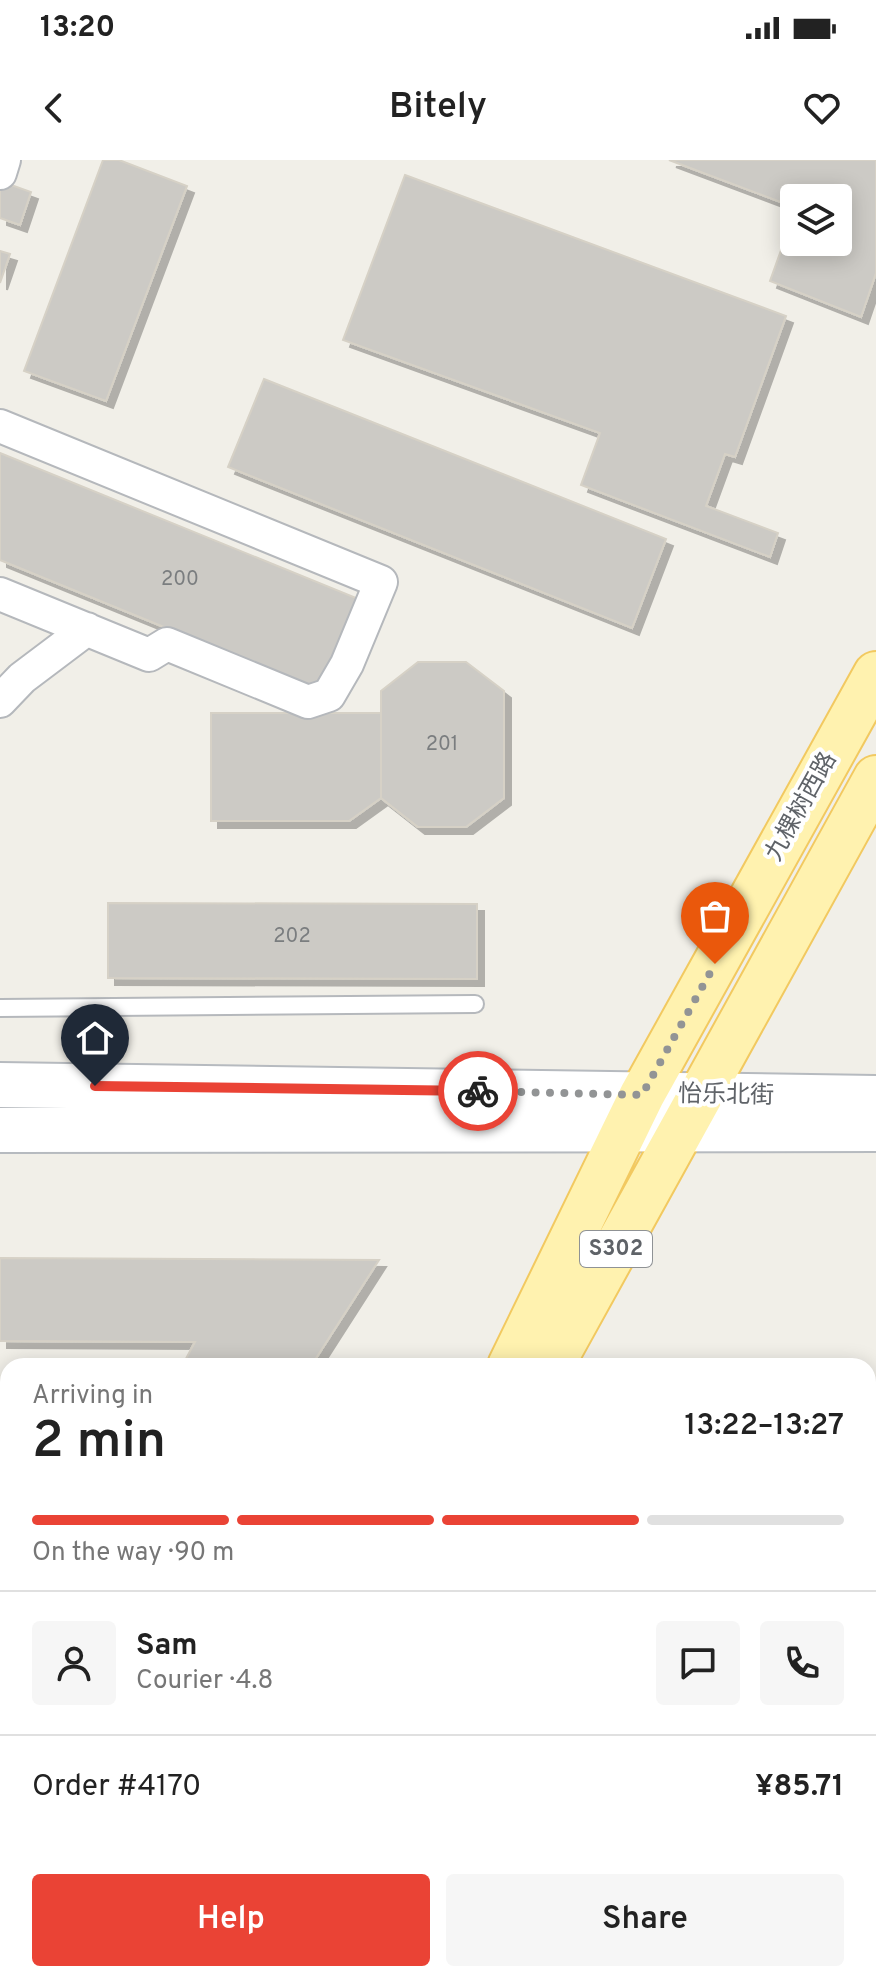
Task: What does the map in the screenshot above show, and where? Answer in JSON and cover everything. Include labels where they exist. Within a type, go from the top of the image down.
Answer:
[{"type":"main road","name":"九棵树西路","points":[[514,1358],[634,1113],[876,674]]},
{"type":"main road","name":"S302","points":[[555,1358],[876,778]]},
{"type":"main road","name":"怡乐北街","points":[[0,1085],[690,1114],[876,1129]]},
{"type":"main road","name":"怡乐北街","points":[[690,1114],[876,1098]]},
{"type":"main road","name":"怡乐北街","points":[[0,1130],[634,1113]]},
{"type":"street","points":[[0,173],[4,160]]},
{"type":"street","points":[[0,426],[381,582],[347,664],[329,695],[308,702],[167,644],[149,655],[0,594]]},
{"type":"street","points":[[0,701],[22,678],[87,629]]},
{"type":"lane","points":[[0,1008],[475,1004]]},
{"type":"building","points":[[103,160],[119,160],[187,186],[106,401],[24,371]]},
{"type":"building","points":[[669,160],[876,160],[876,273],[861,317],[770,281],[780,253],[780,256],[852,256],[852,184],[780,184],[780,202]]},
{"type":"building","points":[[405,175],[786,316],[735,457],[725,454],[706,506],[778,533],[770,557],[581,485],[600,433],[343,340]]},
{"type":"building","points":[[0,181],[31,192],[20,225],[0,218]]},
{"type":"building","points":[[0,251],[10,254],[0,283]]},
{"type":"building","points":[[264,379],[666,539],[632,628],[228,467]]},
{"type":"building","points":[[0,453],[361,600],[323,692],[0,560]]},
{"type":"building","points":[[418,662],[466,662],[504,691],[504,798],[466,827],[418,827],[381,798],[381,691]]},
{"type":"building","points":[[211,713],[381,713],[381,798],[349,821],[211,821]]},
{"type":"building","points":[[108,903],[477,904],[477,979],[108,978]]},
{"type":"building","points":[[0,1258],[379,1260],[316,1358],[186,1358],[195,1342],[0,1341]]},
{"type":"way so far","points":[[478,1091],[642,1095],[715,964]]},
{"type":"route","points":[[95,1086],[478,1091]]}]
